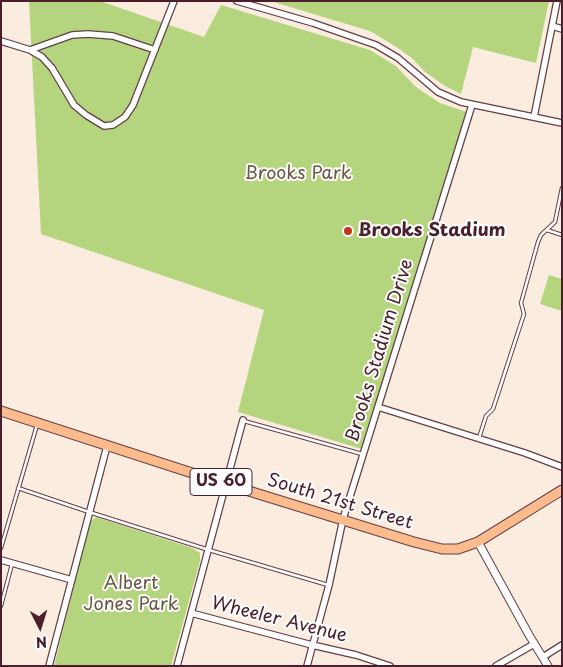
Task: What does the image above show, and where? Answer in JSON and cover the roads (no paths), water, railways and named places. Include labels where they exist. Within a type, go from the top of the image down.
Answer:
[{"type":"main road","name":"South 21st Street","points":[[1,411],[226,484],[414,542],[442,549],[458,549],[478,542]]},
{"type":"main road","name":"US 60","points":[[478,542],[562,490]]},
{"type":"street","points":[[1,41],[30,50],[42,57],[52,68],[74,105],[104,126],[113,125],[129,111],[174,1]]},
{"type":"street","points":[[237,1],[376,44],[398,58],[438,92],[449,97],[472,105],[562,123]]},
{"type":"street","points":[[534,117],[557,1]]},
{"type":"street","points":[[552,26],[562,29]]},
{"type":"street","points":[[30,50],[72,35],[88,34],[113,36],[155,50]]},
{"type":"street","name":"Brooks Stadium Drive","points":[[307,666],[329,585],[344,519],[472,105]]},
{"type":"street","points":[[378,407],[562,467]]},
{"type":"street","points":[[177,666],[243,420]]},
{"type":"street","points":[[49,666],[107,446]]},
{"type":"street","points":[[478,542],[548,666]]},
{"type":"street","points":[[1,560],[72,580]]},
{"type":"street","name":"Wheeler Avenue","points":[[191,613],[360,656],[390,666]]},
{"type":"street","points":[[496,666],[534,644]]},
{"type":"street","points":[[543,657],[562,645]]},
{"type":"lane","points":[[479,439],[486,416],[493,409],[524,314],[521,303],[538,242],[541,235],[555,222],[562,188]]},
{"type":"lane","points":[[547,230],[562,235]]},
{"type":"lane","points":[[243,420],[363,455]]},
{"type":"lane","points":[[1,548],[37,423]]},
{"type":"lane","points":[[18,488],[209,550],[329,585]]},
{"type":"lane","points":[[1,606],[13,563]]},
{"type":"place","name":"Brooks Stadium","points":[[348,231]]},
{"type":"park label","name":"Brooks Park","points":[[298,174]]},
{"type":"park label","name":"Albert Jones Park","points":[[131,594]]}]
